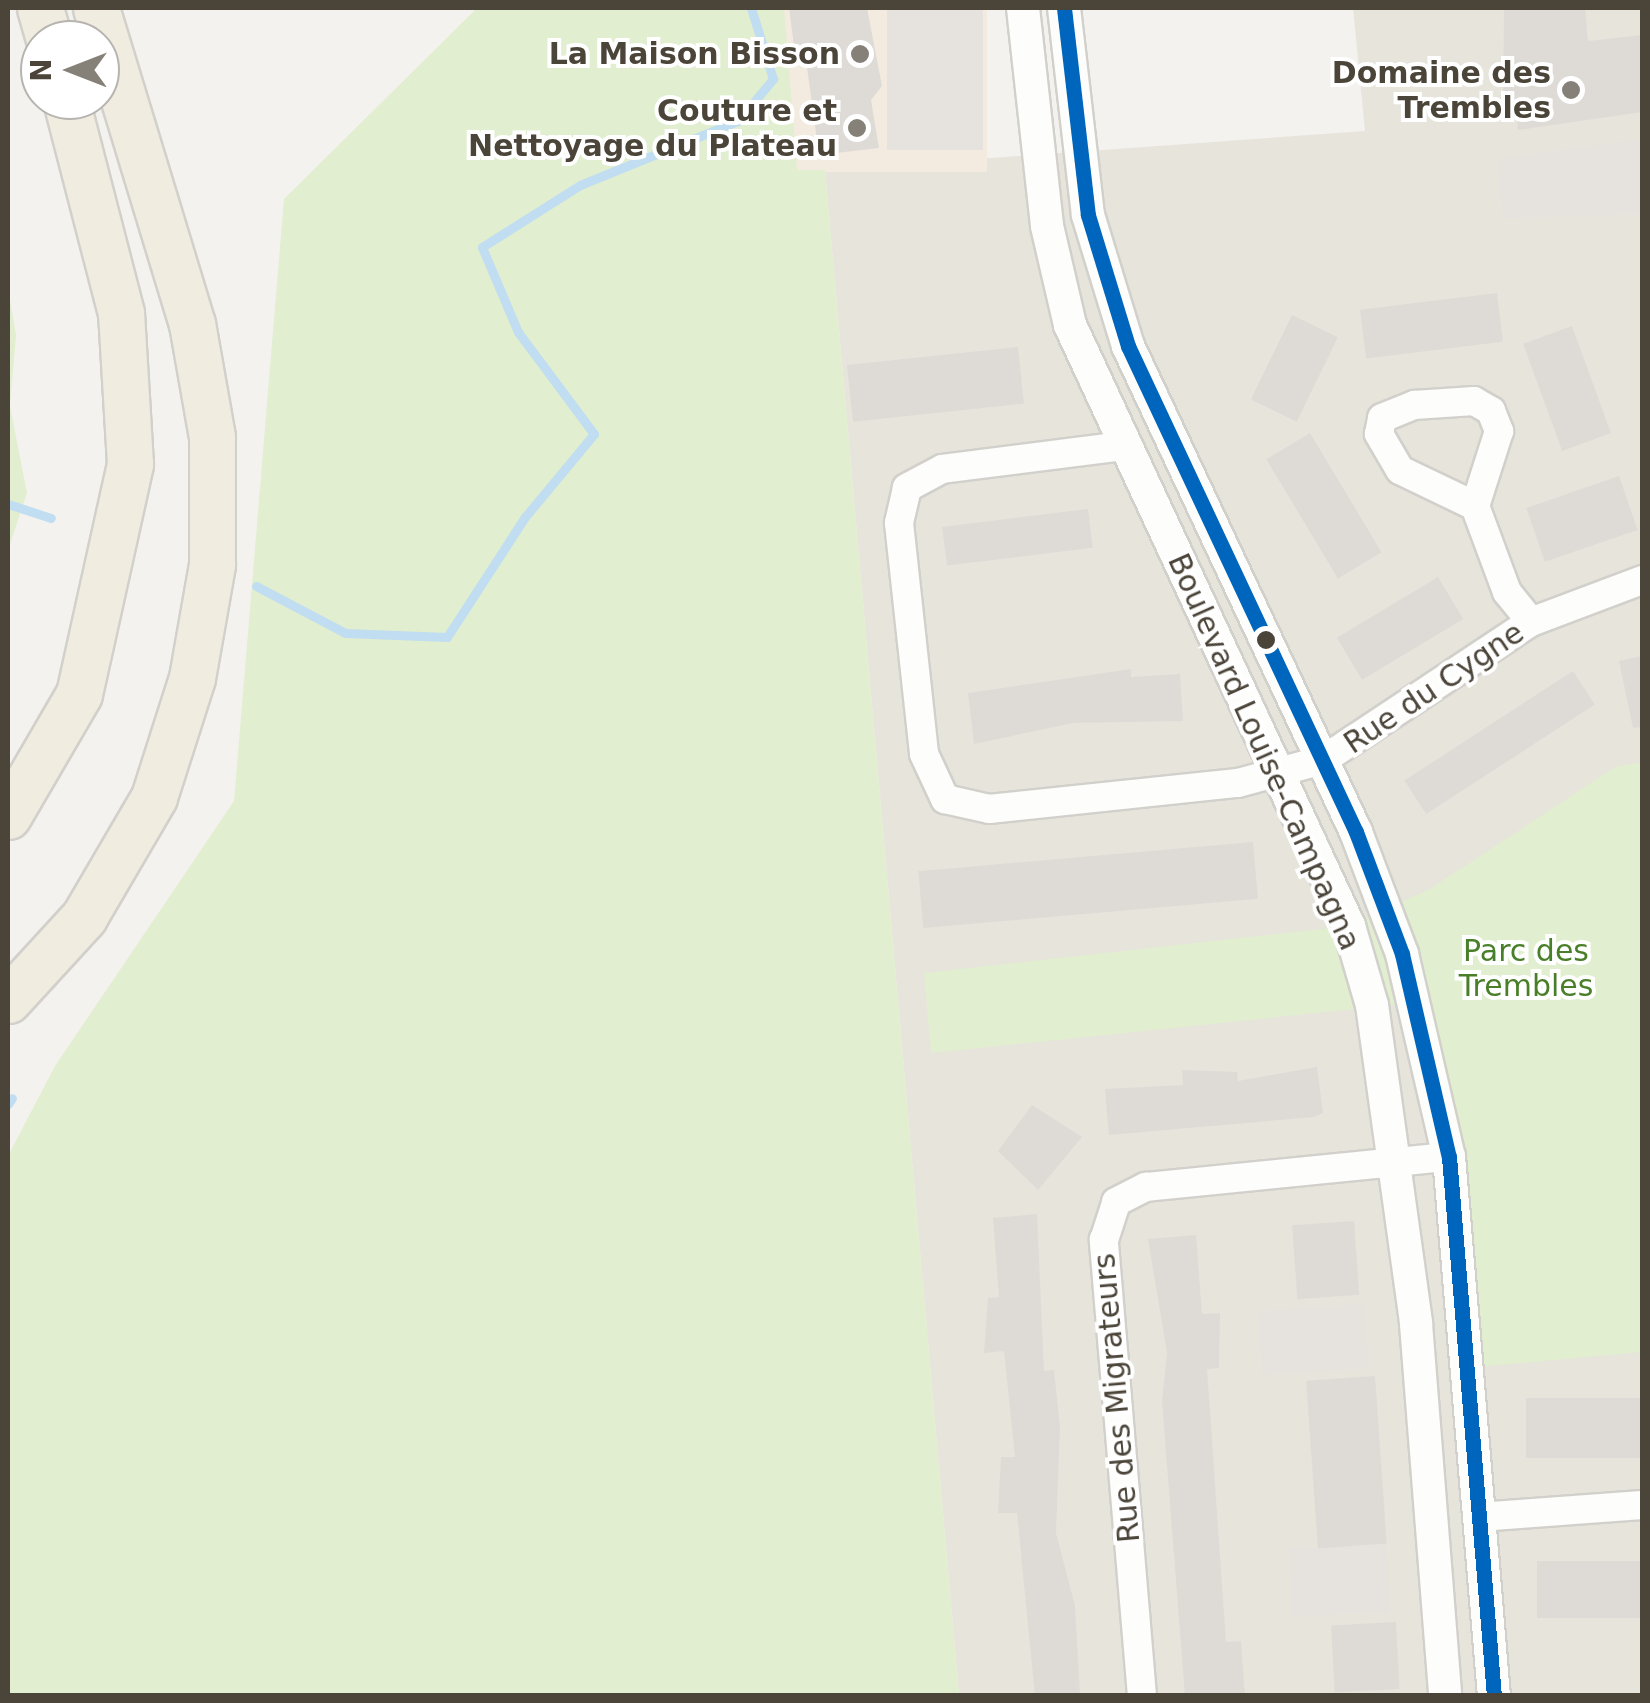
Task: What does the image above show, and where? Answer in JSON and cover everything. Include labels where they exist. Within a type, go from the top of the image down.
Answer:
[{"type":"highway","points":[[8,1000],[84,917],[154,797],[192,678],[212,564],[212,438],[192,324],[96,8]]},
{"type":"highway","points":[[8,816],[79,694],[130,464],[121,313],[71,120]]},
{"type":"street","name":"Boulevard Louise-Campagna","points":[[1023,8],[1052,258],[1085,364],[1280,771],[1349,926],[1372,1005],[1398,1162],[1433,1520],[1445,1696]]},
{"type":"street","name":"Boulevard Louise-Campagna","points":[[1064,8],[1088,214],[1128,346],[1323,760],[1389,910],[1449,1157],[1494,1696]]},
{"type":"street","points":[[1474,506],[1400,470],[1379,434],[1382,418],[1444,402],[1474,401],[1492,411],[1499,432],[1474,506],[1507,592],[1531,622]]},
{"type":"street","name":"Rue du Cygne","points":[[1124,446],[942,469],[907,488],[899,523],[932,780],[945,799],[988,809],[1280,771],[1323,760],[1531,622],[1642,580]]},
{"type":"street","name":"Rue des Migrateurs","points":[[1142,1696],[1107,1219],[1116,1202],[1146,1186],[1449,1157]]},
{"type":"street","points":[[1433,1520],[1642,1505]]},
{"type":"shaded area","points":[[784,8],[987,8],[987,172],[784,172]]},
{"type":"shaded area","points":[[887,8],[983,8],[983,150],[887,150]]},
{"type":"shaded area","points":[[1353,8],[1642,8],[1642,1695],[959,1695],[825,170],[1365,131]]},
{"type":"shaded area","points":[[1642,139],[1642,214],[1503,218],[1497,159]]},
{"type":"shaded area","points":[[1364,1304],[1368,1368],[1263,1375],[1258,1311]]},
{"type":"shaded area","points":[[1386,1544],[1390,1612],[1293,1617],[1289,1549]]},
{"type":"green space","points":[[477,8],[784,8],[797,170],[825,170],[959,1695],[8,1695],[8,1156],[55,1066],[234,801],[284,199]]},
{"type":"green space","points":[[8,288],[16,335],[10,406],[27,493],[8,550]]},
{"type":"green space","name":"Parc des Trembles","points":[[1642,762],[1642,1352],[1465,1368],[1413,1003],[931,1053],[924,973],[1349,926],[1430,889],[1615,767]]},
{"type":"building","points":[[789,8],[867,8],[882,86],[871,100],[879,148],[819,155],[805,53],[795,54]]},
{"type":"building","name":"Domaine des Trembles","points":[[1504,8],[1585,8],[1588,41],[1642,35],[1642,112],[1518,130],[1517,117],[1503,118]]},
{"type":"building","points":[[1497,293],[1503,342],[1366,358],[1360,310]]},
{"type":"building","points":[[1292,315],[1338,337],[1297,422],[1251,399]]},
{"type":"building","points":[[1572,326],[1611,433],[1562,451],[1523,344]]},
{"type":"building","points":[[1018,347],[1024,404],[853,422],[847,365]]},
{"type":"building","points":[[1310,433],[1382,552],[1338,578],[1266,459]]},
{"type":"building","points":[[1619,476],[1638,530],[1545,562],[1526,508]]},
{"type":"building","points":[[1088,509],[1093,548],[947,566],[942,527]]},
{"type":"building","points":[[1438,577],[1463,619],[1362,680],[1337,638]]},
{"type":"building","points":[[1642,656],[1642,727],[1633,728],[1619,661]]},
{"type":"building","points":[[1131,669],[1131,677],[1180,674],[1183,721],[1073,723],[974,744],[968,693]]},
{"type":"building","points":[[1573,671],[1595,705],[1426,814],[1404,780]]},
{"type":"building","points":[[1253,842],[1258,899],[923,928],[918,871]]},
{"type":"building","points":[[1317,1067],[1323,1113],[1314,1117],[1109,1135],[1105,1089],[1183,1085],[1182,1070],[1237,1072],[1238,1081]]},
{"type":"building","points":[[1032,1105],[1082,1137],[1038,1190],[998,1151]]},
{"type":"building","points":[[1037,1214],[1044,1371],[1054,1370],[1060,1427],[1056,1533],[1075,1606],[1080,1696],[1035,1696],[1017,1513],[998,1513],[1001,1457],[1015,1457],[1004,1351],[984,1353],[988,1298],[999,1297],[993,1218]]},
{"type":"building","points":[[1354,1221],[1359,1295],[1297,1299],[1292,1225]]},
{"type":"building","points":[[1196,1235],[1202,1314],[1220,1313],[1219,1368],[1207,1369],[1226,1642],[1241,1641],[1245,1696],[1185,1696],[1162,1401],[1167,1353],[1148,1239]]},
{"type":"building","points":[[1375,1376],[1387,1544],[1318,1548],[1306,1381]]},
{"type":"building","points":[[1526,1398],[1642,1398],[1642,1458],[1526,1458]]},
{"type":"building","points":[[1537,1561],[1642,1561],[1642,1618],[1537,1618]]},
{"type":"building","points":[[1396,1622],[1400,1689],[1335,1692],[1331,1625]]},
{"type":"waterway","points":[[256,586],[345,633],[447,637],[525,517],[594,434],[518,332],[482,247],[580,185],[738,121],[773,79],[751,8]]},
{"type":"waterway","points":[[8,504],[51,518]]},
{"type":"waterway","points":[[8,1104],[12,1098]]},
{"type":"transit line","points":[[1064,8],[1088,215],[1128,346],[1356,832],[1402,954],[1449,1157],[1494,1696]]},
{"type":"place","name":"La Maison Bisson","points":[[860,54]]},
{"type":"place","name":"Domaine des Trembles","points":[[1571,90]]},
{"type":"place","name":"Couture et Nettoyage du Plateau","points":[[857,128]]}]
